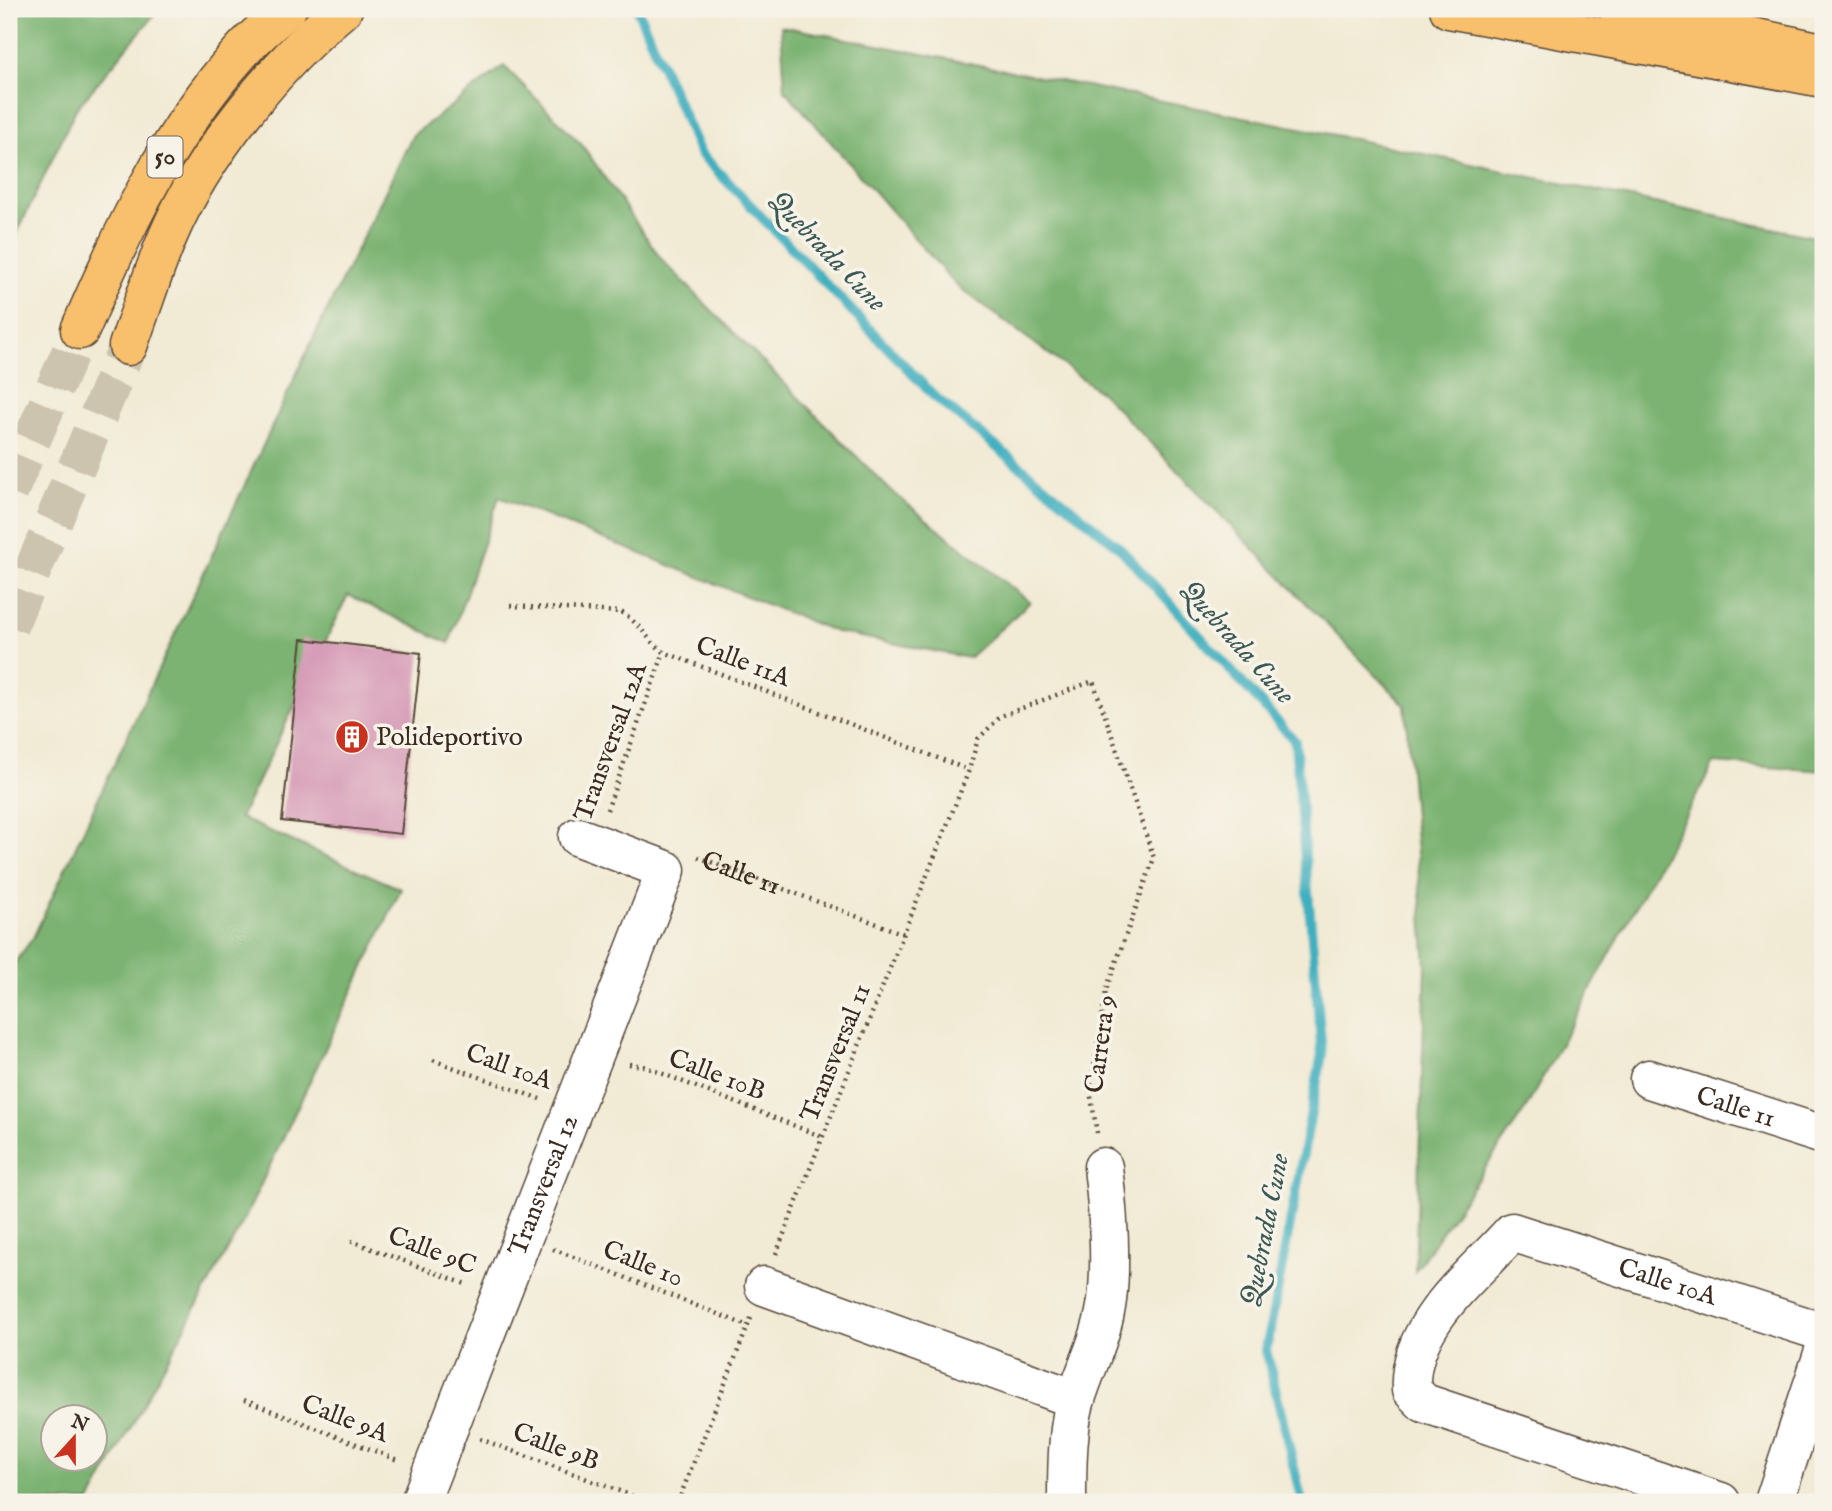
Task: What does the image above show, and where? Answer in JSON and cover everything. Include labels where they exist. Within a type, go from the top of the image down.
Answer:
[{"type":"highway","name":"50","points":[[80,330],[117,244],[155,173],[202,98],[241,51],[287,9]]},
{"type":"highway","points":[[1449,9],[1823,78]]},
{"type":"highway","points":[[1618,9],[1823,52]]},
{"type":"highway","name":"50","points":[[128,346],[169,234],[218,147],[272,78],[333,16]]},
{"type":"street","name":"Calle 11","points":[[587,840],[666,870]]},
{"type":"street","name":"Transversal 12","points":[[426,1488],[666,870]]},
{"type":"street","name":"Calle 11","points":[[1649,1079],[1823,1135]]},
{"type":"street","points":[[1068,1502],[1067,1477],[1075,1399],[1095,1351],[1107,1300],[1107,1195],[1103,1167]]},
{"type":"street","name":"Calle 10A","points":[[1721,1502],[1424,1403],[1411,1391],[1410,1368],[1427,1326],[1512,1232],[1823,1332]]},
{"type":"street","points":[[764,1286],[1075,1399]]},
{"type":"street","points":[[1774,1502],[1823,1354]]},
{"type":"path","name":"Calle 11A","points":[[510,606],[621,612],[636,621],[647,640],[664,652],[969,770]]},
{"type":"path","name":"Transversal 12A","points":[[587,840],[664,652]]},
{"type":"path","name":"Transversal 11","points":[[678,1502],[969,770],[978,738],[1001,716],[1093,681]]},
{"type":"path","name":"Carrera 9","points":[[1093,681],[1154,858],[1107,990],[1090,1091],[1103,1167]]},
{"type":"path","name":"Calle 11","points":[[666,870],[680,860],[697,856],[904,934]]},
{"type":"path","name":"Calle 10B","points":[[593,1058],[643,1066],[823,1137]]},
{"type":"path","name":"Call 10A","points":[[433,1060],[573,1111]]},
{"type":"path","name":"Calle 10","points":[[523,1237],[748,1326]]},
{"type":"path","name":"Calle 9C","points":[[351,1241],[500,1297]]},
{"type":"path","name":"Calle 9A","points":[[244,1400],[426,1488]]},
{"type":"path","name":"Calle 9B","points":[[449,1427],[649,1502]]},
{"type":"green space","points":[[9,9],[159,9],[76,109],[9,250]]},
{"type":"green space","points":[[781,26],[1330,134],[1823,239],[1823,771],[1714,763],[1526,1108],[1415,1271],[1426,965],[1405,705],[1103,394],[956,285],[785,90]]},
{"type":"green space","points":[[504,66],[582,145],[662,260],[890,490],[1030,602],[969,658],[836,632],[499,497],[449,643],[348,595],[240,818],[401,889],[245,1218],[108,1469],[108,1402],[38,1402],[38,1472],[106,1472],[90,1502],[9,1502],[9,970],[33,938],[312,341],[413,135]]},
{"type":"building","name":"Polideportivo","points":[[302,639],[421,653],[401,834],[282,821]]},
{"type":"waterway","name":"Quebrada Cune","points":[[637,9],[700,153],[934,396],[1119,547],[1295,741],[1322,1054],[1266,1350],[1302,1502]]},
{"type":"tunnel","points":[[9,492],[80,330]]},
{"type":"tunnel","points":[[9,626],[128,346]]},
{"type":"place","name":"Polideportivo","points":[[352,737]]}]
